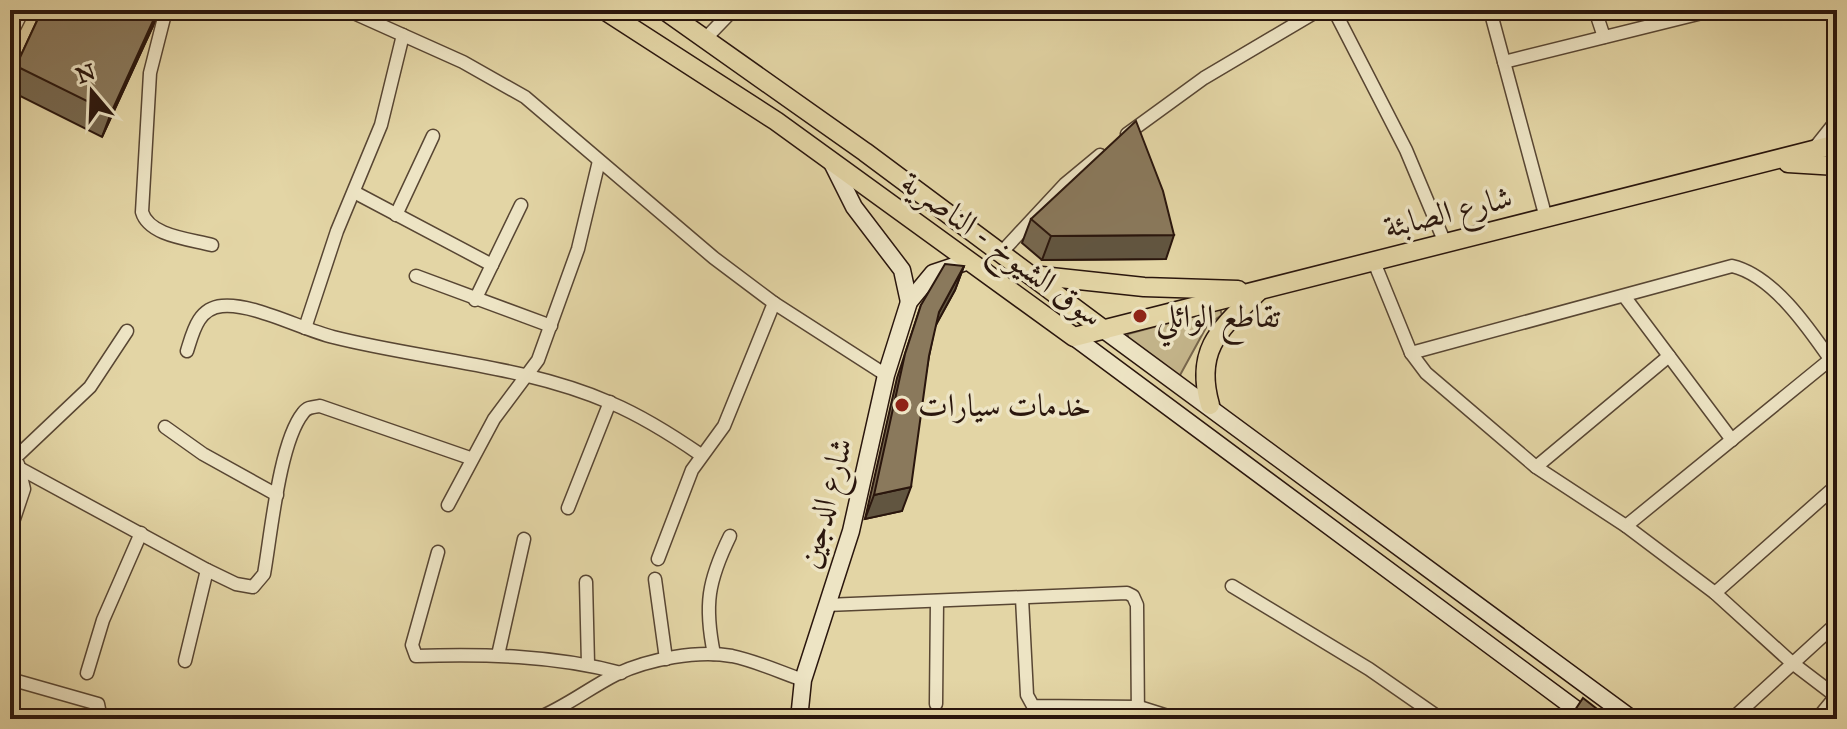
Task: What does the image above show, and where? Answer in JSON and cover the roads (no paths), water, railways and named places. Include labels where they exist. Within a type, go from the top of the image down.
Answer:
[{"type":"main road","name":"سوق الشيوخ - الناصرية","points":[[604,10],[776,121],[1074,337],[1569,713],[1589,719]]},
{"type":"main road","name":"سوق الشيوخ - الناصرية","points":[[664,10],[865,152],[1632,719]]},
{"type":"main road","name":"شارع الصابئة","points":[[1074,337],[1837,144]]},
{"type":"main road","points":[[832,163],[854,207],[902,270],[909,302]]},
{"type":"main road","points":[[1761,163],[1837,166]]},
{"type":"main road","name":"شارع الدجين","points":[[799,719],[803,680],[851,531],[886,375],[909,302],[933,273],[969,261]]},
{"type":"main road","points":[[1029,274],[1144,287],[1260,290]]},
{"type":"main road","points":[[1210,405],[1204,374],[1212,342],[1260,290]]},
{"type":"street","points":[[10,36],[23,10]]},
{"type":"street","points":[[166,10],[150,73],[142,212],[145,222],[154,229],[212,245]]},
{"type":"street","points":[[347,10],[463,62],[525,97],[774,303],[886,375]]},
{"type":"street","points":[[704,40],[733,10]]},
{"type":"street","points":[[1000,254],[1065,184],[1124,136],[1204,78],[1319,10]]},
{"type":"street","points":[[1334,10],[1406,150],[1445,243]]},
{"type":"street","points":[[1490,10],[1546,218]]},
{"type":"street","points":[[1595,10],[1604,37]]},
{"type":"street","points":[[1504,62],[1714,10]]},
{"type":"street","points":[[305,328],[381,125],[403,35]]},
{"type":"street","points":[[1813,150],[1837,120]]},
{"type":"street","points":[[396,215],[433,136]]},
{"type":"street","points":[[448,505],[470,458],[494,419],[526,377],[551,326],[578,249],[599,161]]},
{"type":"street","points":[[354,192],[492,265]]},
{"type":"street","points":[[475,300],[521,205]]},
{"type":"street","points":[[1374,262],[1411,353],[1426,373],[1536,467],[1626,526],[1715,593],[1791,662],[1836,696],[1817,719]]},
{"type":"street","points":[[1411,353],[1732,266],[1753,271],[1770,284],[1835,361],[1626,526]]},
{"type":"street","points":[[416,276],[551,326]]},
{"type":"street","points":[[1624,296],[1732,440]]},
{"type":"street","points":[[658,559],[701,455],[724,426],[774,303]]},
{"type":"street","points":[[187,351],[197,322],[208,310],[223,305],[397,352],[526,377],[610,402],[661,427],[701,455]]},
{"type":"street","points":[[15,462],[90,387],[127,331]]},
{"type":"street","points":[[1536,467],[1669,356]]},
{"type":"street","points":[[568,508],[610,402]]},
{"type":"street","points":[[15,462],[207,570],[236,584],[253,587],[260,583],[264,574],[288,448],[302,414],[309,407],[320,406],[470,458]]},
{"type":"street","points":[[165,427],[203,454],[277,495]]},
{"type":"street","points":[[10,531],[24,489],[15,462]]},
{"type":"street","points":[[1715,593],[1837,485]]},
{"type":"street","points":[[87,673],[103,620],[141,533]]},
{"type":"street","points":[[714,654],[707,598],[713,571],[730,536]]},
{"type":"street","points":[[498,655],[524,539]]},
{"type":"street","points":[[438,552],[412,645],[416,656],[498,655],[588,664],[621,673]]},
{"type":"street","points":[[185,661],[207,570]]},
{"type":"street","points":[[655,579],[666,659]]},
{"type":"street","points":[[586,582],[588,664]]},
{"type":"street","points":[[1232,586],[1369,669],[1441,719]]},
{"type":"street","points":[[826,605],[1127,593],[1133,596],[1137,605],[1139,713]]},
{"type":"street","points":[[1022,598],[1027,695],[1033,706],[1043,713],[1139,713],[1177,719]]},
{"type":"street","points":[[936,704],[937,601]]},
{"type":"street","points":[[1732,719],[1837,623]]},
{"type":"street","points":[[536,719],[566,707],[621,673],[666,659],[714,654],[734,656],[803,680]]},
{"type":"street","points":[[10,679],[98,704],[101,719]]},
{"type":"place","name":"تقاطع الوائلي","points":[[1140,316]]},
{"type":"place","name":"خدمات سيارات","points":[[902,405]]}]
